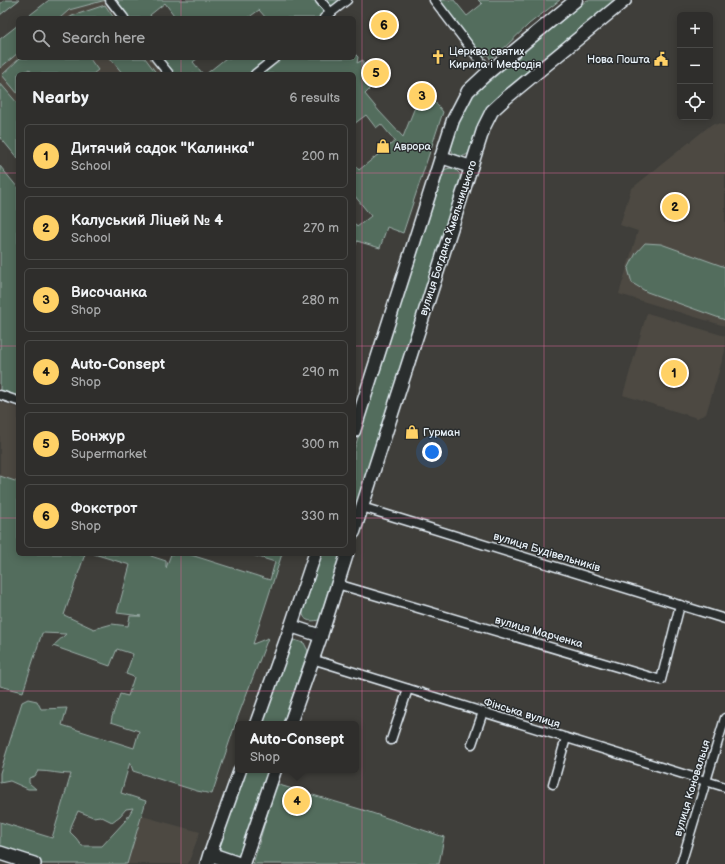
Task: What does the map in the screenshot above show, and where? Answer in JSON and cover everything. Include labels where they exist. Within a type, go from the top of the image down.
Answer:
[{"type":"main road","points":[[0,853],[34,864]]},
{"type":"main road","points":[[208,859],[239,864]]},
{"type":"street","points":[[110,0],[122,16]]},
{"type":"street","points":[[320,0],[328,16],[347,0]]},
{"type":"street","points":[[434,0],[489,72]]},
{"type":"street","points":[[356,425],[452,120],[468,91],[576,0]]},
{"type":"street","name":"вулиця Богдана Хмельницького","points":[[356,526],[471,167],[484,128],[492,111],[624,0]]},
{"type":"street","points":[[158,60],[167,72]]},
{"type":"street","points":[[258,72],[272,60]]},
{"type":"street","points":[[441,157],[471,167]]},
{"type":"street","points":[[0,395],[16,400]]},
{"type":"street","name":"вулиця Будівельників","points":[[362,507],[725,619]]},
{"type":"street","points":[[257,721],[314,556]]},
{"type":"street","points":[[291,721],[321,636],[346,556]]},
{"type":"street","name":"вулиця Марченка","points":[[337,584],[661,680],[680,605]]},
{"type":"street","points":[[291,626],[321,636]]},
{"type":"street","name":"Фінська вулиця","points":[[312,659],[725,787]]},
{"type":"street","points":[[391,740],[408,689]]},
{"type":"street","points":[[472,744],[483,712]]},
{"type":"street","name":"вулиця Коновальця","points":[[681,864],[725,718]]},
{"type":"street","points":[[553,784],[566,738]]},
{"type":"street","points":[[208,859],[239,773]]},
{"type":"street","points":[[242,864],[274,773]]},
{"type":"shaded area","points":[[107,0],[119,16],[62,16],[69,10]]},
{"type":"shaded area","points":[[16,55],[16,60],[154,60],[164,72],[16,72],[16,102],[0,83],[0,68]]},
{"type":"shaded area","points":[[712,124],[725,125],[725,326],[619,294],[638,231],[620,225],[631,189]]},
{"type":"shaded area","points":[[647,313],[725,336],[725,351],[706,414],[697,418],[623,395]]},
{"type":"shaded area","points":[[0,402],[16,407],[16,481],[0,476]]},
{"type":"shaded area","points":[[142,816],[200,832],[188,864],[127,864]]},
{"type":"green space","points":[[5,0],[19,0],[0,15],[0,4]]},
{"type":"green space","points":[[49,0],[106,0],[69,10],[62,16],[29,16]]},
{"type":"green space","points":[[110,0],[347,0],[327,16],[264,16],[259,10],[251,16],[175,16],[165,3],[151,16],[122,16]]},
{"type":"green space","points":[[434,0],[454,0],[467,16],[482,4],[478,0],[560,0],[529,24],[501,51],[490,59],[488,54],[479,61]]},
{"type":"green space","points":[[587,0],[618,0],[489,107],[471,151],[462,156],[453,153],[450,146],[469,100]]},
{"type":"green space","points":[[105,5],[113,16],[72,16]]},
{"type":"green space","points":[[16,27],[16,55],[0,68],[0,39]]},
{"type":"green space","points":[[356,55],[358,57],[357,63],[363,60],[369,90],[365,94],[403,137],[423,87],[443,112],[403,233],[387,227],[380,248],[357,241],[356,244],[356,226],[357,227],[371,216],[356,197],[356,166],[359,170],[395,141],[381,124],[376,128],[366,115],[356,122],[356,72],[208,72],[224,60],[356,60]]},
{"type":"green space","points":[[18,60],[91,60],[98,70],[96,72],[31,72],[29,69],[25,72],[16,72],[16,92],[2,75]]},
{"type":"green space","points":[[112,60],[146,60],[156,72],[121,72]]},
{"type":"green space","points":[[158,60],[196,60],[193,62],[201,72],[167,72]]},
{"type":"green space","points":[[0,83],[16,102],[16,157],[0,137]]},
{"type":"green space","points":[[0,166],[16,186],[16,396],[0,391]]},
{"type":"green space","points":[[451,168],[456,170],[460,174],[460,180],[356,509],[356,444],[443,174],[446,169]]},
{"type":"green space","points":[[645,243],[661,244],[725,267],[725,320],[647,292],[632,283],[628,269],[636,253]]},
{"type":"green space","points":[[0,476],[16,481],[16,556],[84,556],[64,615],[94,629],[112,624],[128,626],[130,616],[141,616],[117,613],[130,565],[101,556],[151,556],[166,561],[166,568],[170,556],[194,556],[270,580],[275,562],[256,556],[281,556],[253,644],[268,638],[236,721],[235,721],[235,725],[212,794],[197,791],[133,771],[130,762],[121,793],[146,801],[127,864],[34,864],[0,853],[0,822],[52,838],[71,774],[38,771],[35,776],[29,778],[29,783],[36,789],[28,789],[10,781],[0,783],[0,773],[22,702],[28,699],[37,701],[41,709],[67,708],[62,725],[134,748],[139,731],[111,722],[120,694],[128,696],[134,677],[126,674],[133,654],[117,649],[110,666],[53,646],[66,634],[42,633],[23,692],[0,686]],"holes":[[[133,808],[126,820],[102,846],[82,846],[70,832],[78,811],[93,817],[100,816],[112,822],[126,809]]]},
{"type":"green space","points":[[320,556],[341,556],[319,620],[307,620],[304,616],[303,609]]},
{"type":"green space","points":[[294,640],[304,643],[308,651],[284,721],[263,721],[289,644]]},
{"type":"green space","points":[[245,773],[267,773],[240,854],[236,857],[221,851],[220,845]]},
{"type":"green space","points":[[276,784],[363,810],[444,837],[439,864],[253,864]]},
{"type":"place","name":"Фокстрот","points":[[384,25]]},
{"type":"place","name":"Церква святих Кирила і Мефодія","points":[[438,57]]},
{"type":"place","name":"Нова Пошта","points":[[661,59]]},
{"type":"place","name":"Бонжур","points":[[376,73]]},
{"type":"place","name":"Височанка","points":[[422,96]]},
{"type":"place","name":"Аврора","points":[[383,146]]},
{"type":"place","name":"Калуський Ліцей № 4","points":[[675,207]]},
{"type":"place","name":"Дитячий садок \"Калинка\"","points":[[674,373]]},
{"type":"place","name":"Гурман","points":[[412,432]]},
{"type":"place","name":"Auto-Consept","points":[[297,801]]}]
